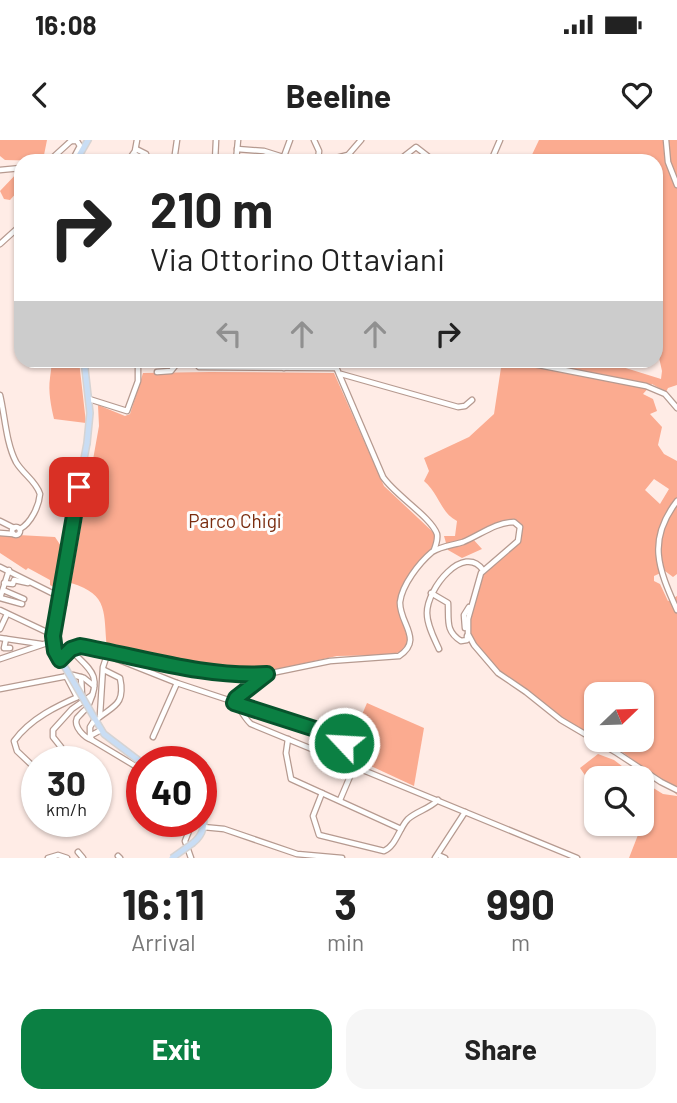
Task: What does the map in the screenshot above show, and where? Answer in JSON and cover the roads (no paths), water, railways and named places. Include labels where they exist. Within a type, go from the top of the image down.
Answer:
[{"type":"main road","points":[[85,368],[90,419],[53,638],[61,661],[97,718],[101,730],[126,751]]},
{"type":"main road","points":[[172,858],[199,837]]},
{"type":"street","points":[[237,154],[238,140]]},
{"type":"street","points":[[349,154],[361,140]]},
{"type":"street","points":[[666,140],[668,162],[677,185]]},
{"type":"street","points":[[57,154],[71,141],[77,141],[79,146],[76,154]]},
{"type":"street","points":[[406,154],[417,147],[425,154]]},
{"type":"street","points":[[237,149],[271,154]]},
{"type":"street","points":[[0,244],[14,231]]},
{"type":"street","points":[[89,399],[127,411],[138,381],[138,368]]},
{"type":"street","points":[[157,372],[171,371],[173,368]]},
{"type":"street","points":[[217,368],[336,368]]},
{"type":"street","points":[[336,368],[340,374],[356,380],[457,407],[472,400]]},
{"type":"street","points":[[61,661],[71,649],[80,646],[239,676],[267,674],[330,661],[390,658],[402,654],[408,648],[410,639],[401,611],[401,597],[410,580],[433,551],[437,542],[435,530],[385,480],[336,368]]},
{"type":"street","points":[[554,368],[646,386],[665,394],[677,408]]},
{"type":"street","points":[[0,395],[15,461],[38,486],[40,494],[25,527],[0,533]]},
{"type":"street","points":[[677,500],[662,524],[658,542],[660,568],[677,610]]},
{"type":"street","points":[[0,521],[16,530]]},
{"type":"street","points":[[433,551],[501,524],[519,524],[521,533],[516,544],[483,570],[470,606],[467,626],[470,640],[498,673],[580,733],[677,790]]},
{"type":"street","points":[[439,649],[428,619],[431,593],[444,574],[456,566],[473,563],[480,565],[483,570]]},
{"type":"street","points":[[0,567],[59,597]]},
{"type":"street","points":[[3,579],[8,577],[9,570]]},
{"type":"street","points":[[3,579],[13,584],[13,580],[29,583]]},
{"type":"street","points":[[3,579],[0,609],[53,638]]},
{"type":"street","points":[[3,590],[22,601]]},
{"type":"street","points":[[22,601],[25,592]]},
{"type":"street","points":[[431,593],[448,603],[447,622],[452,634],[459,641],[468,638],[464,615],[470,606]]},
{"type":"street","points":[[2,599],[22,601]]},
{"type":"street","points":[[0,629],[7,614]]},
{"type":"street","points":[[42,644],[3,638],[4,648],[14,650],[30,648],[42,644],[53,638]]},
{"type":"street","points":[[93,648],[177,683],[341,738],[344,754],[357,768]]},
{"type":"street","points":[[71,649],[90,667],[94,678],[88,706],[78,717],[77,723],[84,736],[126,761]]},
{"type":"street","points":[[0,659],[14,650]]},
{"type":"street","points":[[117,660],[115,656],[119,653]]},
{"type":"street","points":[[97,718],[107,655]]},
{"type":"street","points":[[91,738],[90,727],[97,718],[116,706],[121,694],[121,681],[116,675],[104,670]]},
{"type":"street","points":[[234,703],[236,698],[267,674]]},
{"type":"street","points":[[0,689],[66,676],[81,677],[94,686]]},
{"type":"street","points":[[66,676],[78,697]]},
{"type":"street","points":[[21,755],[14,741],[31,722],[64,701],[83,693],[81,677]]},
{"type":"street","points":[[153,737],[177,683]]},
{"type":"street","points":[[60,746],[55,740],[53,730],[72,709],[92,695]]},
{"type":"street","points":[[234,703],[251,724],[578,858]]},
{"type":"street","points":[[91,738],[101,730]]},
{"type":"street","points":[[288,739],[286,753],[289,776],[401,829]]},
{"type":"street","points":[[340,800],[357,768]]},
{"type":"street","points":[[322,793],[313,816],[321,837],[386,850],[411,817],[438,800]]},
{"type":"street","points":[[445,858],[436,856],[465,811]]},
{"type":"street","points":[[217,828],[298,854],[342,858]]},
{"type":"street","points":[[190,837],[191,858]]},
{"type":"street","points":[[78,852],[83,858]]},
{"type":"street","points":[[48,858],[58,855],[67,858]]},
{"type":"railway","points":[[65,591],[74,548]]},
{"type":"park label","name":"Parco Chigi","points":[[235,521]]}]
